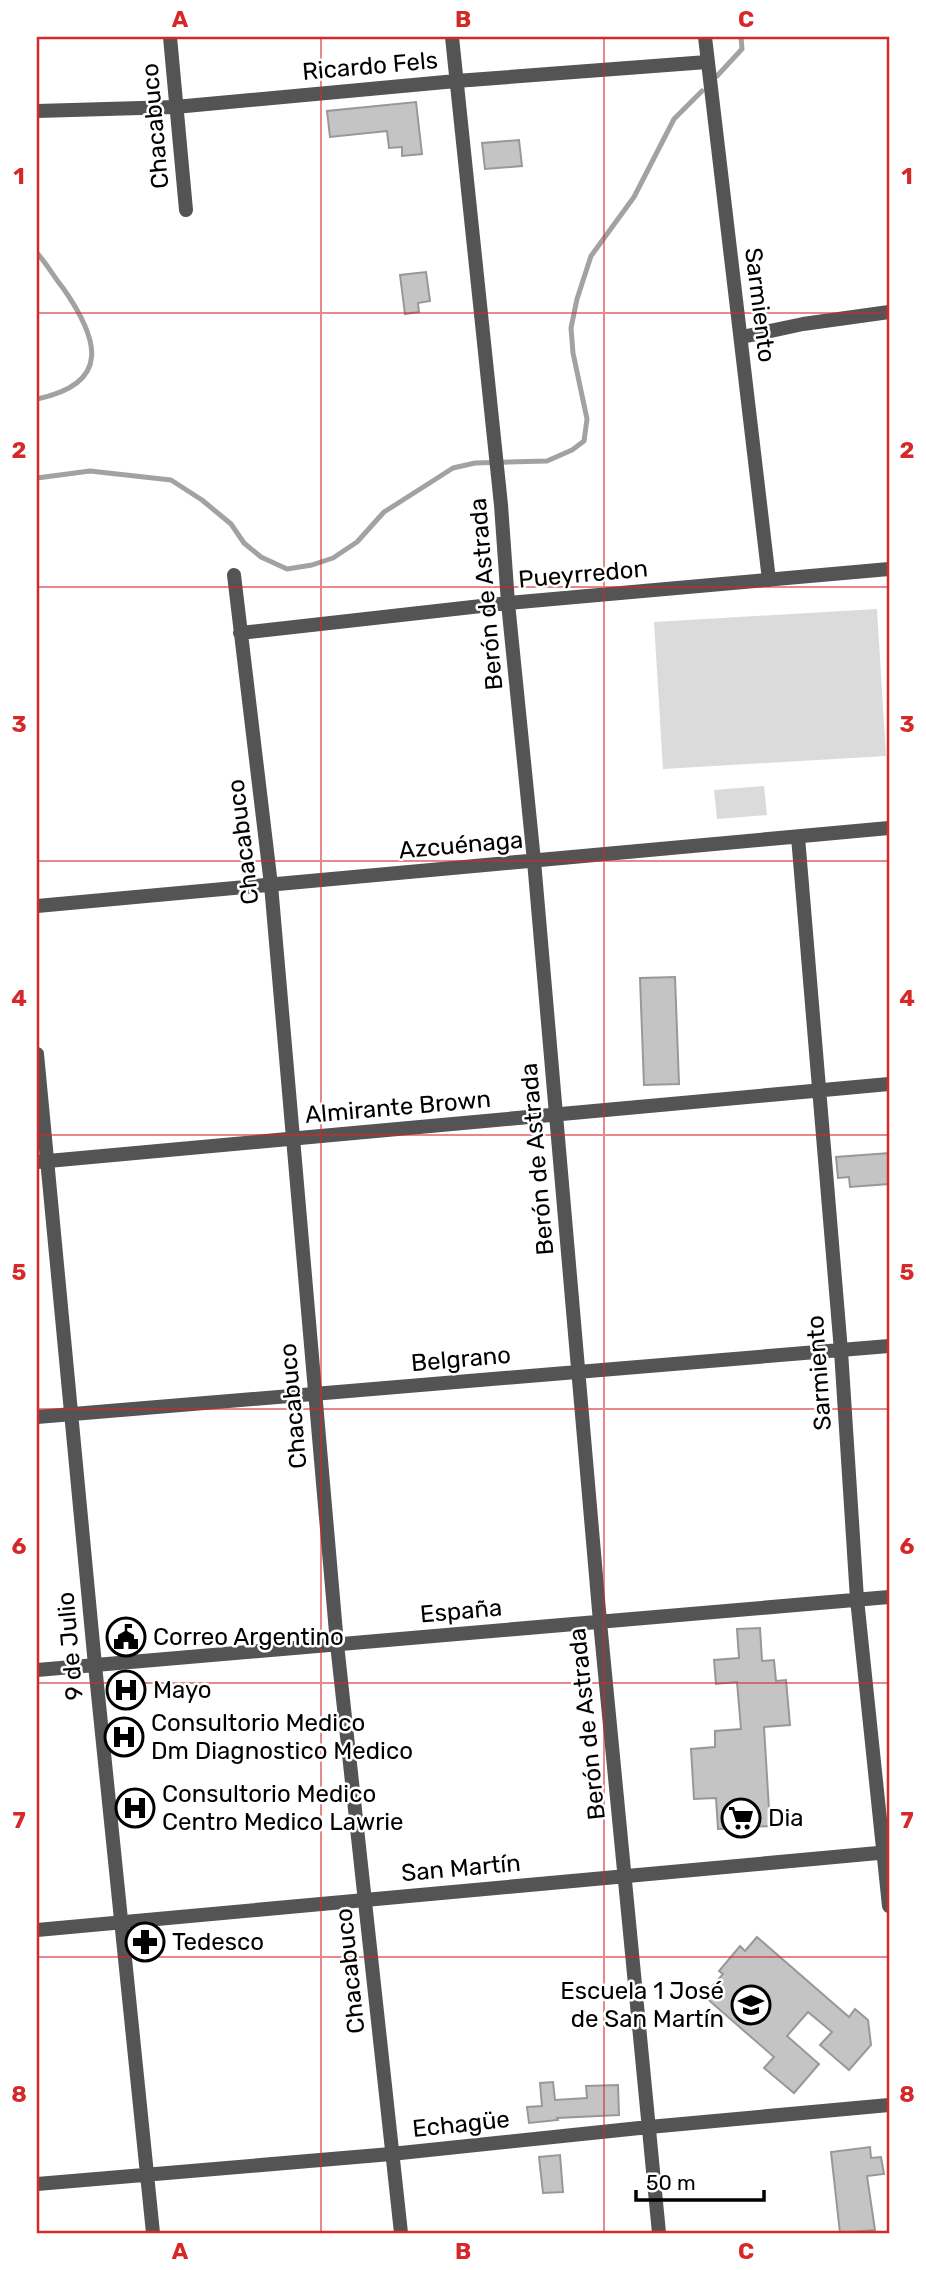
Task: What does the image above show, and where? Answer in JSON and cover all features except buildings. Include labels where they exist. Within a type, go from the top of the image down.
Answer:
[{"type":"street","name":"Chacabuco","points":[[170,37],[186,210]]},
{"type":"street","name":"Berón de Astrada","points":[[452,37],[501,505],[600,1622],[659,2233]]},
{"type":"street","name":"Sarmiento","points":[[705,37],[769,580]]},
{"type":"street","name":"Ricardo Fels","points":[[37,111],[175,107],[456,81],[707,62]]},
{"type":"street","points":[[742,337],[803,324],[889,312]]},
{"type":"street","name":"Pueyrredon","points":[[240,633],[508,603],[889,569]]},
{"type":"street","name":"Chacabuco","points":[[234,575],[271,885],[337,1644],[401,2233]]},
{"type":"street","name":"Azcuénaga","points":[[37,906],[889,828]]},
{"type":"street","name":"Sarmiento","points":[[798,837],[841,1351],[857,1599],[887,1852],[889,1906]]},
{"type":"street","name":"9 de Julio","points":[[37,1054],[42,1162],[72,1414],[153,2233]]},
{"type":"street","name":"Almirante Brown","points":[[42,1162],[889,1084]]},
{"type":"street","name":"Belgrano","points":[[37,1417],[889,1346]]},
{"type":"street","name":"España","points":[[37,1670],[889,1597]]},
{"type":"street","name":"San Martín","points":[[37,1930],[887,1852]]},
{"type":"street","name":"Echagüe","points":[[37,2184],[391,2154],[889,2105]]},
{"type":"shaded area","points":[[877,609],[886,756],[663,769],[654,622]]},
{"type":"shaded area","points":[[764,786],[767,815],[717,819],[714,790]]},
{"type":"waterway","points":[[717,76],[742,49],[741,37]]},
{"type":"waterway","points":[[37,478],[90,471],[171,480],[202,500],[231,524],[244,543],[261,557],[287,569],[333,558],[357,542],[384,512],[453,468],[475,463],[547,461],[572,450],[584,441],[587,419],[573,353],[571,328],[591,256],[634,197],[674,119],[702,91]]},
{"type":"waterway","points":[[37,253],[75,306],[90,341],[92,356],[88,370],[78,382],[61,392],[37,399]]},
{"type":"place","name":"Correo Argentino","points":[[126,1637]]},
{"type":"place","name":"Mayo","points":[[126,1690]]},
{"type":"place","name":"Consultorio Medico Dm Diagnostico Medico","points":[[124,1737]]},
{"type":"place","name":"Consultorio Medico Centro Medico Lawrie","points":[[135,1808]]},
{"type":"place","name":"Dia","points":[[741,1818]]},
{"type":"place","name":"Tedesco","points":[[145,1942]]},
{"type":"place","name":"Escuela 1 José de San Martín","points":[[751,2005]]}]
